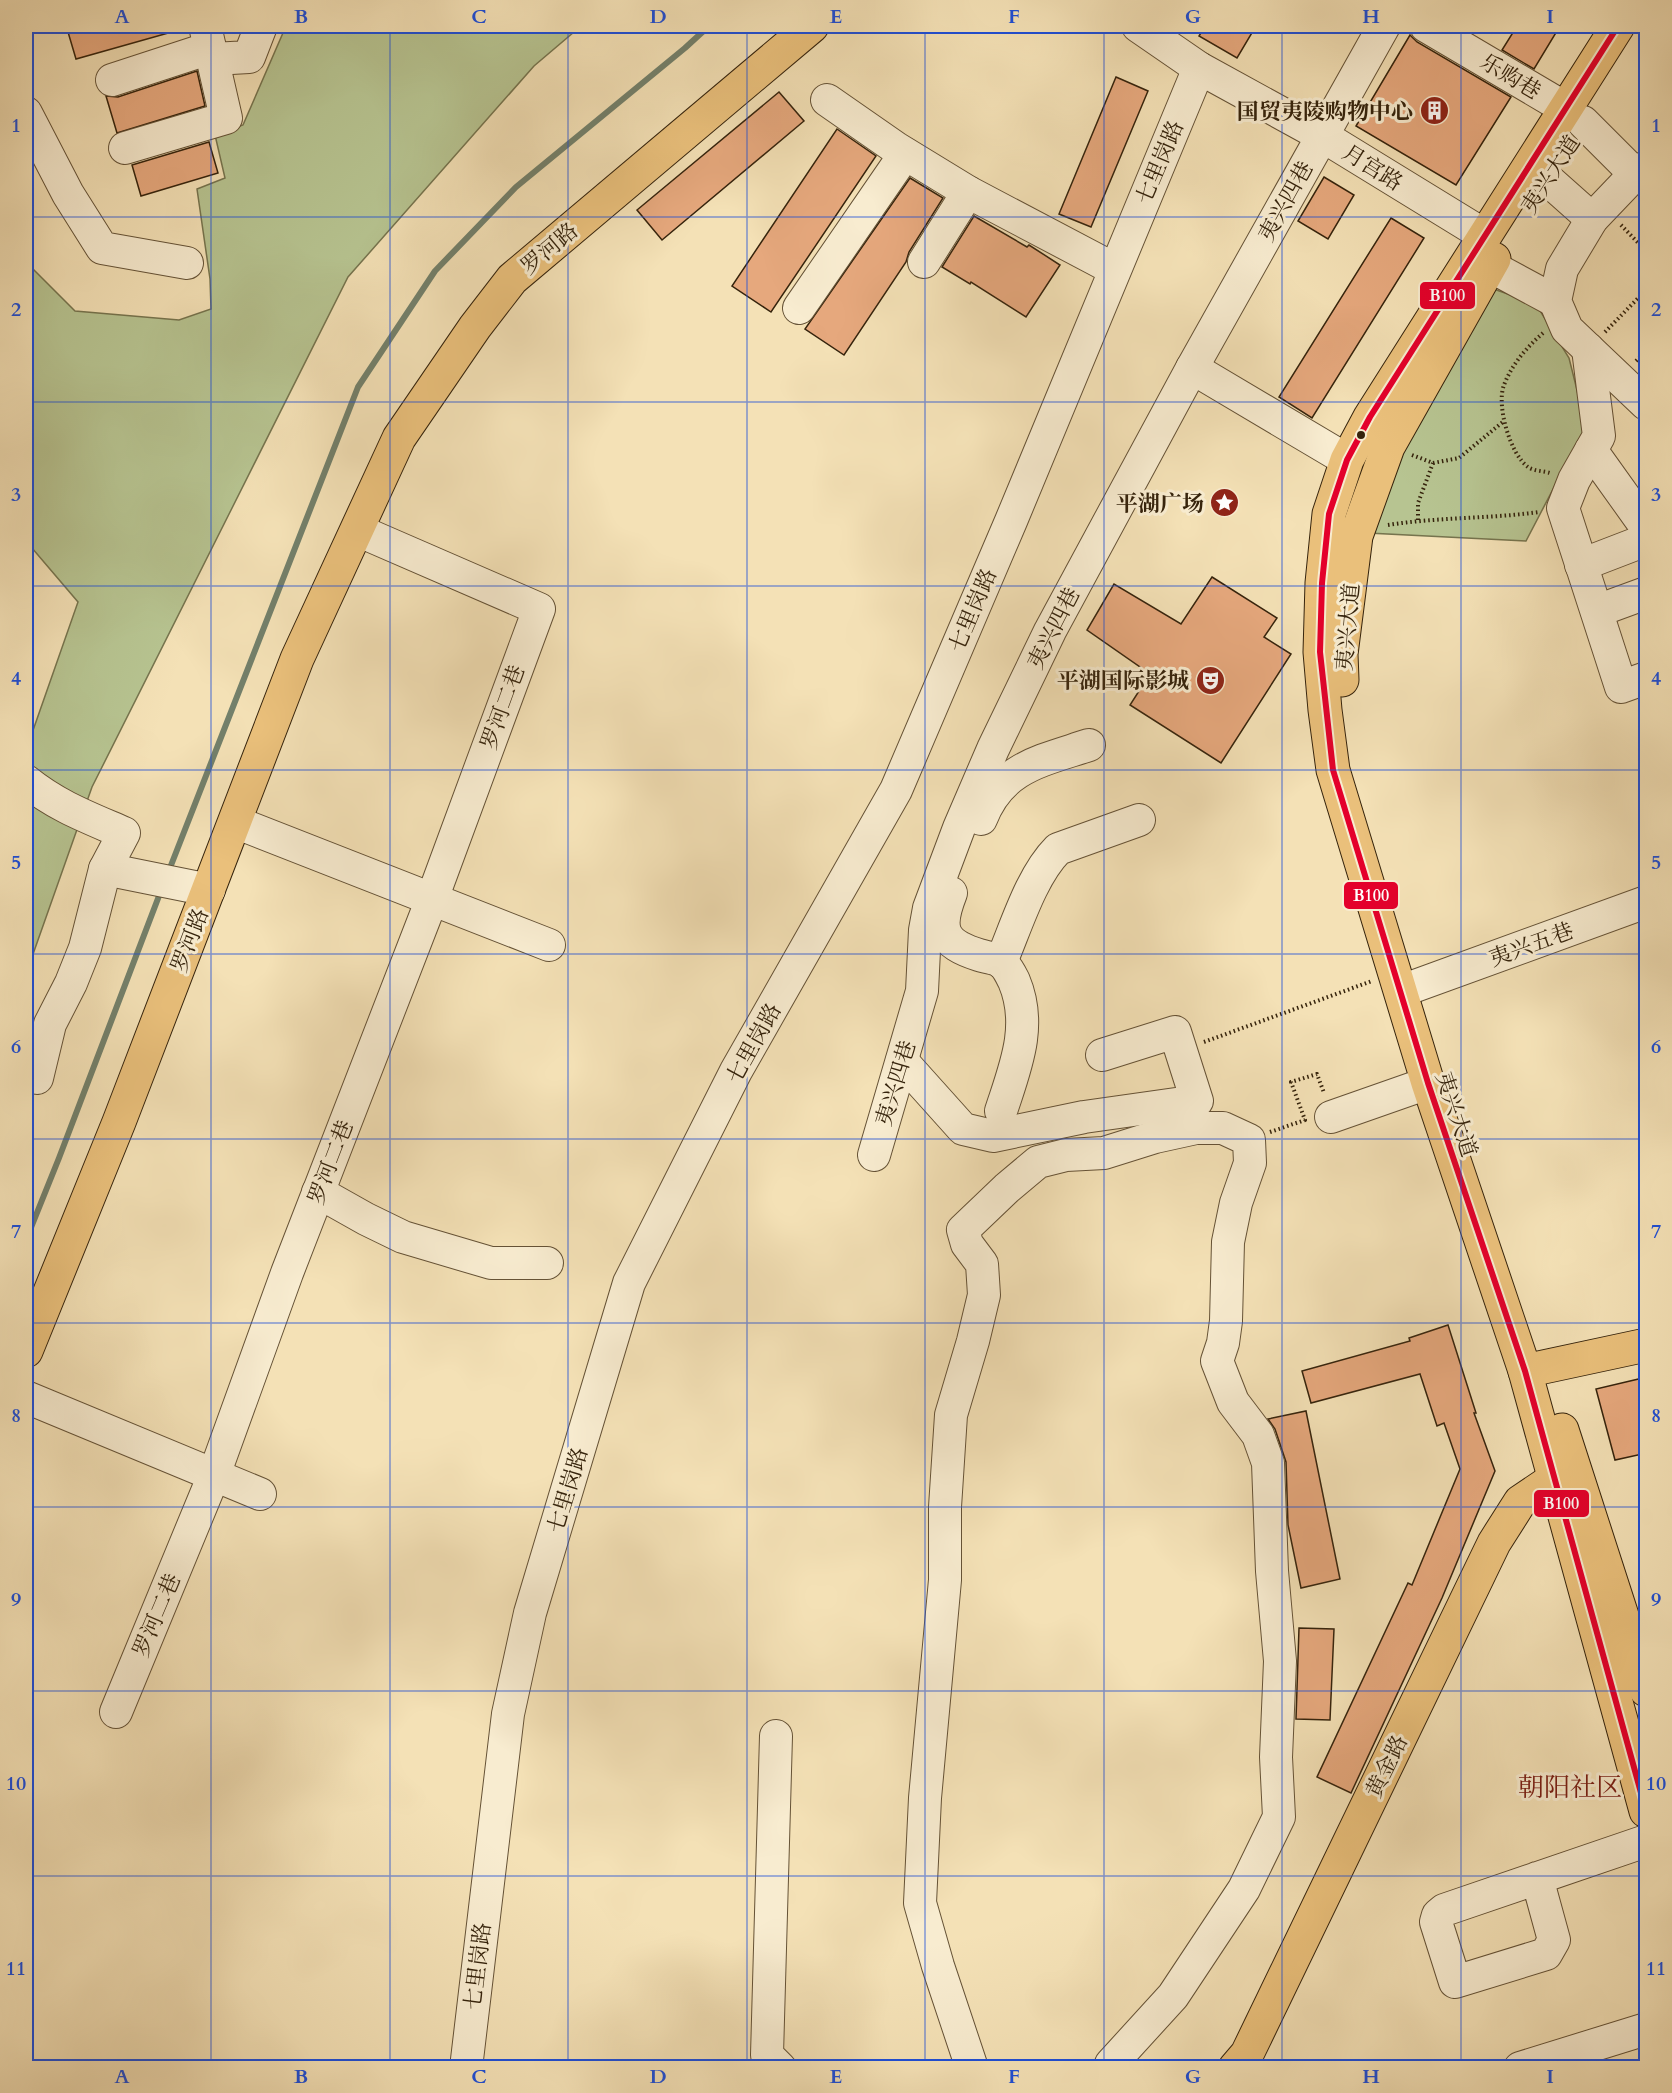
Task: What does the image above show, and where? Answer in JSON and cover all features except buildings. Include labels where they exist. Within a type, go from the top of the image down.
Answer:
[{"type":"main road","name":"罗河路","points":[[357,530],[384,434],[467,309],[499,271],[788,26]]},
{"type":"main road","name":"罗河路","points":[[26,1351],[119,1122],[297,659],[399,438],[475,327],[512,279],[812,26]]},
{"type":"main road","name":"夷兴大道","points":[[1618,26],[1574,115],[1547,179],[1487,250],[1388,447],[1356,536],[1341,654],[1343,718],[1348,767],[1405,979],[1428,1083],[1644,1673]]},
{"type":"main road","name":"夷兴大道","points":[[1642,26],[1574,115],[1487,250],[1370,417],[1347,460],[1329,514],[1322,583],[1320,652],[1333,770],[1405,979],[1533,1369],[1554,1479],[1647,1811]]},
{"type":"main road","points":[[1533,1369],[1647,1345]]},
{"type":"main road","name":"黄金路","points":[[1235,2067],[1252,2043],[1494,1543],[1520,1502],[1554,1479]]},
{"type":"street","points":[[112,80],[210,44],[249,57],[261,26]]},
{"type":"street","name":"夷兴四巷","points":[[874,1155],[922,991],[925,930],[929,908],[959,828],[993,749],[1050,631],[1192,368],[1384,26]]},
{"type":"street","name":"乐购巷","points":[[1426,26],[1574,115],[1641,171]]},
{"type":"street","name":"月宫路","points":[[1158,31],[1199,68],[1322,135],[1487,250],[1559,309]]},
{"type":"street","points":[[124,148],[226,118],[210,44]]},
{"type":"street","name":"七里岗路","points":[[466,2067],[508,1714],[530,1612],[629,1283],[736,1071],[896,790],[1011,521],[1199,68]]},
{"type":"street","points":[[827,100],[905,154],[968,192],[1114,270]]},
{"type":"street","points":[[26,113],[68,195],[102,248],[187,263]]},
{"type":"street","points":[[799,308],[905,154]]},
{"type":"street","points":[[1641,171],[1598,213],[1562,269],[1559,309],[1567,329],[1647,404]]},
{"type":"street","points":[[1547,179],[1598,213]]},
{"type":"street","points":[[924,262],[968,192]]},
{"type":"street","points":[[1588,349],[1599,436],[1569,494],[1581,565],[1621,687],[1647,678]]},
{"type":"street","points":[[1192,368],[1347,460]]},
{"type":"street","points":[[1591,450],[1647,527]]},
{"type":"street","name":"罗河二巷","points":[[116,1712],[214,1475],[287,1273],[432,899],[539,609],[357,530]]},
{"type":"street","points":[[1581,565],[1647,540]]},
{"type":"street","points":[[1596,611],[1647,593]]},
{"type":"street","points":[[1000,1111],[1020,1049],[1023,1016],[1020,996],[1011,975],[1001,962],[955,946],[947,937],[944,912],[984,811],[996,789],[1012,775],[1043,760],[1089,745]]},
{"type":"street","points":[[993,749],[1012,775]]},
{"type":"street","points":[[26,781],[46,798],[62,807],[124,833],[105,869],[86,948],[50,1024],[37,1078]]},
{"type":"street","points":[[1001,962],[1021,913],[1050,858],[1058,849],[1139,820]]},
{"type":"street","points":[[235,822],[549,945]]},
{"type":"street","points":[[105,869],[208,890]]},
{"type":"street","name":"夷兴五巷","points":[[1405,979],[1647,902]]},
{"type":"street","points":[[902,1061],[963,1129],[993,1136],[1084,1117],[1197,1101],[1179,1051],[1175,1032],[1102,1055]]},
{"type":"street","points":[[1331,1117],[1428,1083]]},
{"type":"street","points":[[972,2067],[938,1966],[920,1903],[925,1798],[945,1580],[945,1507],[951,1415],[984,1295],[982,1264],[967,1244],[963,1230],[1038,1162],[1066,1155],[1104,1153],[1155,1137],[1196,1128],[1223,1128],[1249,1140],[1250,1163],[1236,1203],[1228,1242],[1226,1321],[1223,1343],[1217,1360],[1233,1402],[1258,1435],[1268,1463],[1272,1571],[1280,1661],[1276,1757],[1279,1817],[1244,1889],[1173,1996],[1110,2067]]},
{"type":"street","points":[[318,1192],[403,1237],[491,1263],[547,1263]]},
{"type":"street","points":[[26,1396],[260,1494]]},
{"type":"street","points":[[776,1736],[767,2055],[780,2067]]},
{"type":"street","points":[[1537,1878],[1647,1841]]},
{"type":"street","points":[[1520,2067],[1647,2029]]},
{"type":"path","points":[[1598,213],[1647,251]]},
{"type":"path","points":[[1588,349],[1647,290]]},
{"type":"path","points":[[1559,309],[1525,349],[1503,386],[1501,411],[1512,446],[1528,467],[1569,494]]},
{"type":"path","points":[[1388,447],[1433,463],[1459,458],[1504,421]]},
{"type":"path","points":[[1418,520],[1418,503],[1433,463]]},
{"type":"path","points":[[1387,525],[1418,520],[1512,516],[1569,494]]},
{"type":"path","points":[[1179,1051],[1405,979]]},
{"type":"path","points":[[1249,1140],[1305,1120],[1291,1083],[1317,1074],[1331,1117]]},
{"type":"green space","points":[[286,26],[581,26],[534,66],[348,277],[92,787],[26,974],[26,741],[31,736],[78,602],[26,541],[26,262],[75,311],[179,320],[211,309],[210,279],[197,189],[225,178],[215,135],[243,125]]},
{"type":"green space","points":[[1488,287],[1536,304],[1569,358],[1586,426],[1526,541],[1368,533],[1404,441]]},
{"type":"waterway","points":[[168,873],[358,387],[435,271],[516,187],[709,26]]},
{"type":"waterway","points":[[26,1240],[162,888]]},
{"type":"transit line","name":"B100","points":[[1618,26],[1370,417],[1347,460],[1329,514],[1322,583],[1320,652],[1333,770],[1428,1083],[1525,1371],[1646,1811]]},
{"type":"place","name":"国贸夷陵购物中心","points":[[1434,111]]},
{"type":"place","name":"平湖广场","points":[[1225,503]]},
{"type":"place","name":"平湖国际影城","points":[[1210,680]]},
{"type":"district","name":"朝阳社区","points":[[1570,1787]]}]
